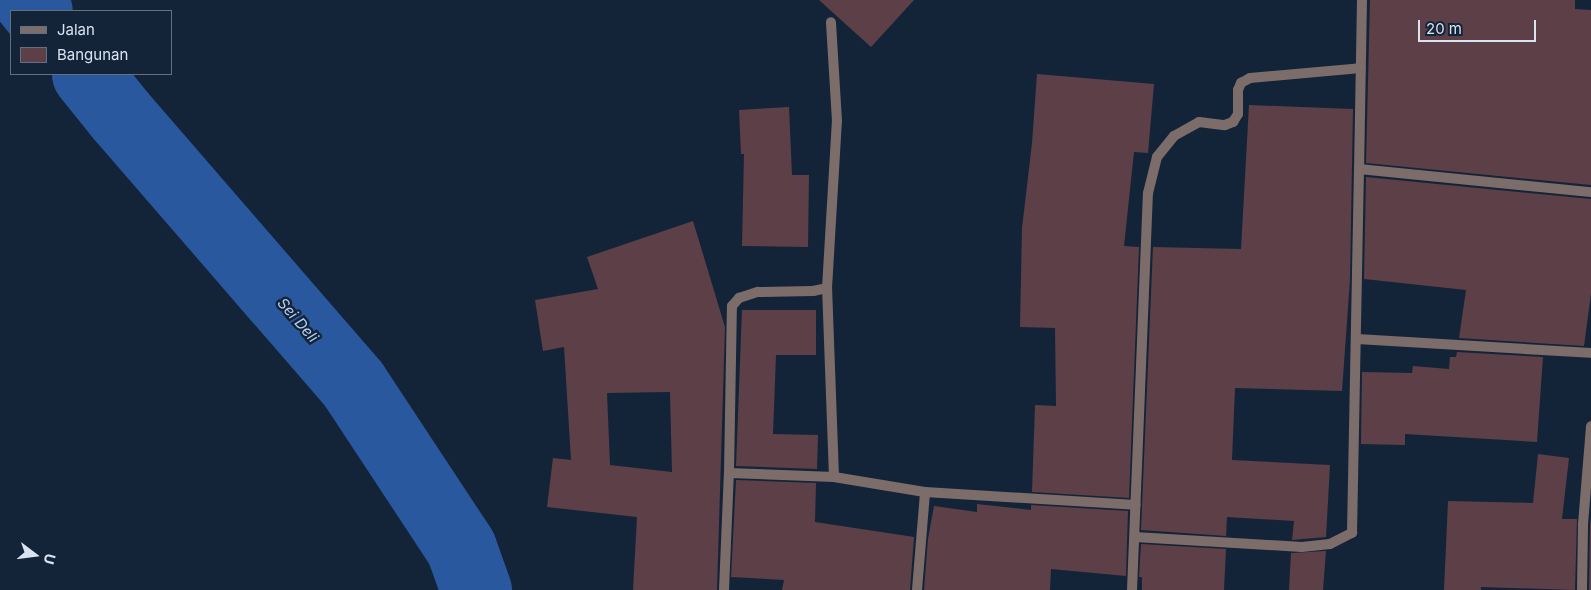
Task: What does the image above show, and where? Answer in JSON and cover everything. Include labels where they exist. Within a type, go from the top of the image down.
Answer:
[{"type":"street","points":[[1134,537],[1302,547],[1330,544],[1352,533],[1358,339],[1362,0]]},
{"type":"street","points":[[831,22],[837,121],[827,288],[834,477]]},
{"type":"street","points":[[1132,590],[1148,193],[1158,157],[1174,136],[1198,122],[1225,125],[1234,122],[1238,114],[1238,90],[1241,83],[1250,78],[1361,68]]},
{"type":"street","points":[[1359,169],[1591,192]]},
{"type":"street","points":[[724,590],[730,473],[732,306],[739,298],[758,292],[813,291],[827,288]]},
{"type":"street","points":[[1358,339],[1591,353]]},
{"type":"street","points":[[1582,590],[1583,524],[1591,426]]},
{"type":"street","points":[[730,473],[834,477],[926,492],[1136,505]]},
{"type":"street","points":[[917,590],[926,492]]},
{"type":"building","points":[[819,0],[914,0],[871,47]]},
{"type":"building","points":[[1370,0],[1575,0],[1575,9],[1591,10],[1591,185],[1366,163]]},
{"type":"building","points":[[1037,74],[1154,84],[1148,153],[1134,152],[1124,246],[1139,247],[1129,498],[1032,492],[1035,405],[1056,406],[1055,328],[1020,327],[1022,228],[1032,143]]},
{"type":"building","points":[[1249,105],[1353,109],[1350,280],[1342,391],[1235,388],[1232,460],[1330,465],[1326,537],[1292,540],[1294,521],[1227,517],[1226,536],[1141,530],[1153,247],[1241,249]]},
{"type":"building","points":[[789,107],[792,175],[809,175],[808,247],[742,246],[744,154],[741,154],[739,110]]},
{"type":"building","points":[[1366,177],[1591,199],[1591,294],[1584,346],[1459,338],[1466,290],[1364,279]]},
{"type":"building","points":[[693,221],[725,327],[717,590],[633,590],[637,517],[547,507],[553,458],[571,460],[564,347],[543,351],[535,300],[598,289],[587,257]],"holes":[[[670,392],[672,472],[610,465],[607,393]]]},
{"type":"building","points":[[742,310],[816,310],[816,355],[776,355],[773,434],[818,435],[817,469],[736,466]]},
{"type":"building","points":[[1457,352],[1543,357],[1537,442],[1405,434],[1405,445],[1361,444],[1362,372],[1412,373],[1413,366],[1449,369],[1450,357],[1456,357]]},
{"type":"building","points":[[1538,454],[1569,458],[1562,519],[1577,519],[1575,590],[1481,587],[1481,590],[1444,590],[1448,501],[1533,503]]},
{"type":"building","points":[[736,480],[816,483],[815,522],[914,537],[910,590],[782,590],[784,580],[731,577]]},
{"type":"building","points":[[977,504],[1031,510],[1031,505],[1128,511],[1126,576],[1051,569],[1050,590],[924,590],[928,539],[934,506],[977,512]]},
{"type":"building","points":[[1591,518],[1591,590],[1589,590],[1590,524]]},
{"type":"building","points":[[1141,544],[1226,549],[1224,590],[1142,590],[1142,577],[1139,577]]},
{"type":"building","points":[[1326,551],[1323,590],[1289,590],[1291,553]]},
{"type":"waterway","name":"Sei Deli","points":[[28,0],[36,10]]},
{"type":"waterway","name":"Sei Deli","points":[[88,75],[120,115],[353,384],[461,548],[476,590]]}]
